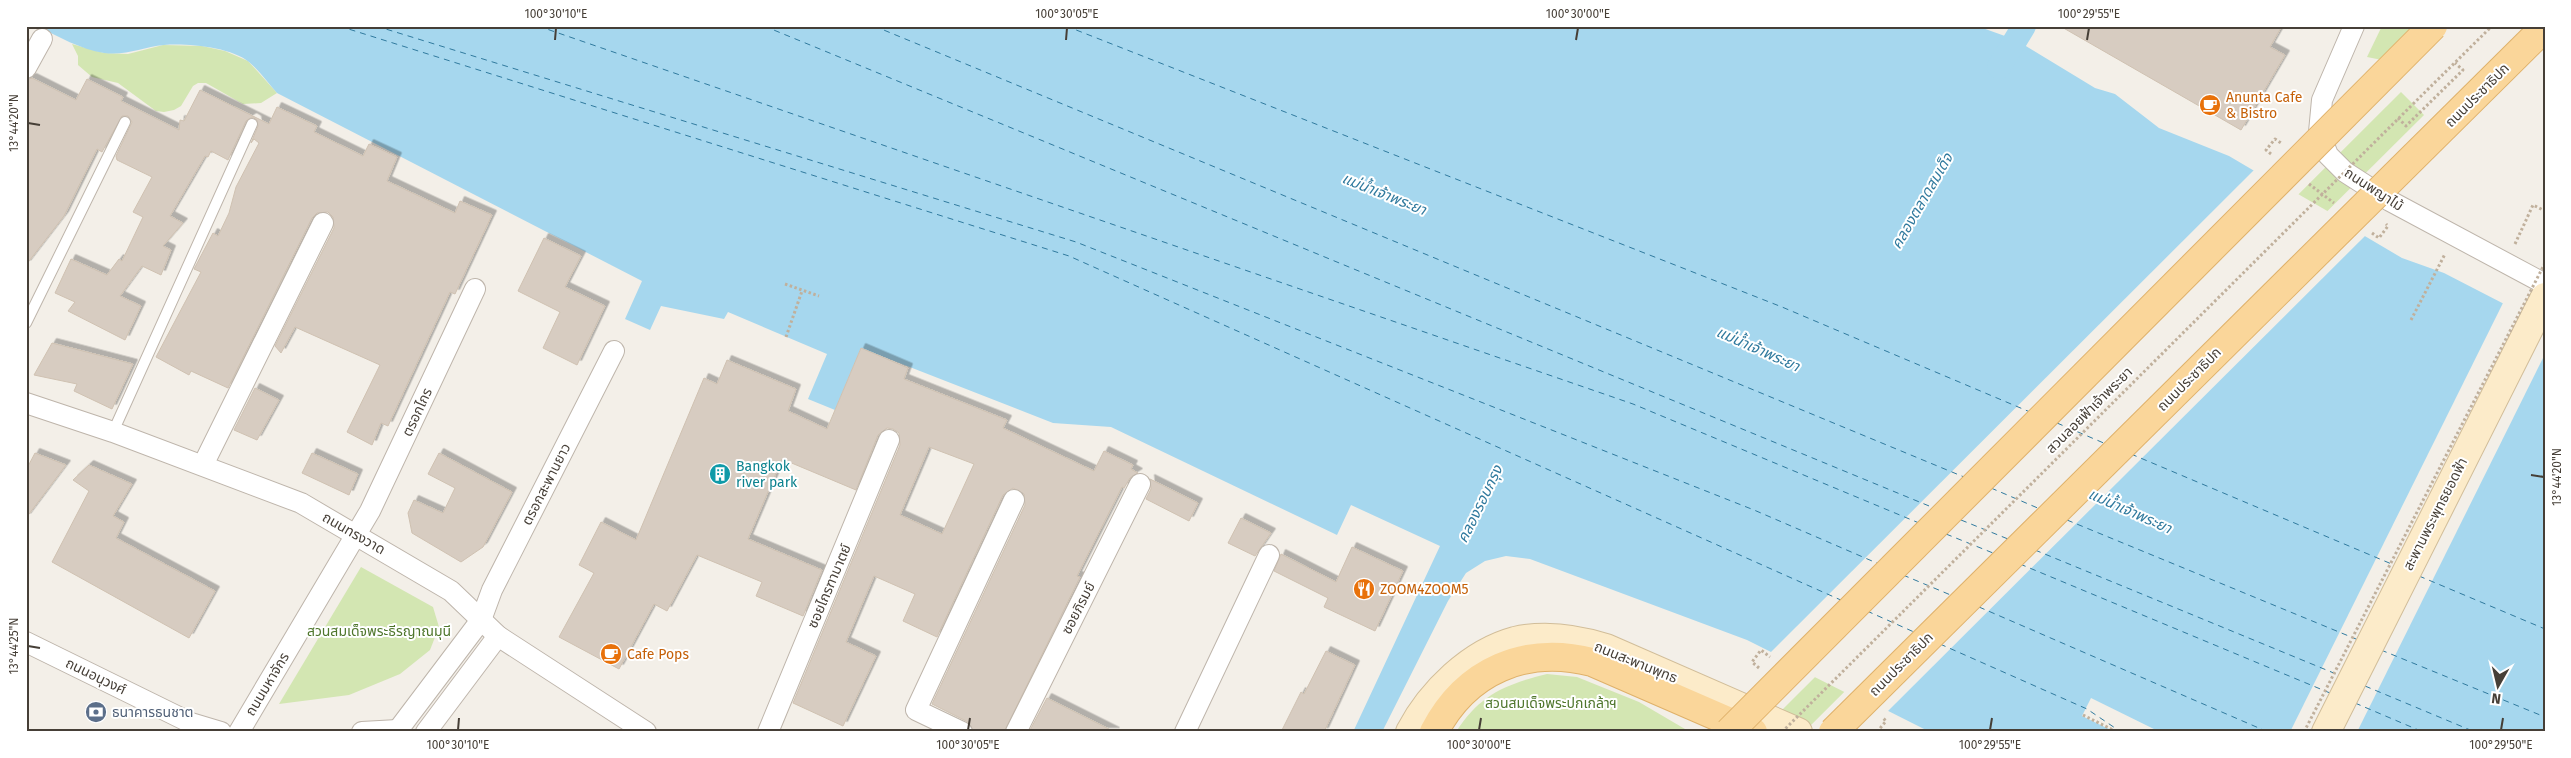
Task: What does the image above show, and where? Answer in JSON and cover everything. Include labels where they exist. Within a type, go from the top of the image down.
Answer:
[{"type":"main road","points":[[1729,732],[2433,26]]},
{"type":"main road","name":"ถนนประชาธิปก","points":[[1833,732],[2545,27]]},
{"type":"main road","name":"สะพานพระพุทธยอดฟ้า","points":[[2326,732],[2545,297]]},
{"type":"main road","name":"ถนนสะพานพุทธ","points":[[1410,732],[1420,713],[1444,685],[1477,660],[1515,642],[1561,638],[1584,641],[1606,648],[1798,732]]},
{"type":"main road","points":[[1434,732],[1454,702],[1483,676],[1499,667],[1544,656],[1576,658],[1592,662],[1753,732]]},
{"type":"street","name":"ถนนพญาไม้","points":[[2354,26],[2322,100],[2319,132],[2328,155],[2345,172],[2390,201],[2545,284]]},
{"type":"street","points":[[26,68],[42,39]]},
{"type":"street","points":[[202,465],[323,223]]},
{"type":"street","name":"ตรอกไกร","points":[[357,534],[475,288]]},
{"type":"street","name":"ตรอกสะพานยาว","points":[[399,731],[481,620],[492,590],[614,351]]},
{"type":"street","name":"ถนนทรงวาด","points":[[26,403],[113,432],[301,503],[357,534],[451,591],[498,636],[646,732]]},
{"type":"street","name":"ซอยไกรฑามาตย์","points":[[768,732],[889,440]]},
{"type":"street","name":"ซอยภิรมย์","points":[[1016,732],[1140,484]]},
{"type":"street","points":[[962,732],[916,710],[1014,500]]},
{"type":"street","name":"ถนนมหาจักร","points":[[239,732],[357,534]]},
{"type":"street","points":[[1185,732],[1269,555]]},
{"type":"street","points":[[426,732],[498,636]]},
{"type":"street","name":"ถนนอนุวงศ์","points":[[27,644],[191,723],[221,732]]},
{"type":"street","points":[[362,732],[399,731]]},
{"type":"lane","points":[[26,323],[125,122]]},
{"type":"lane","points":[[113,432],[252,124]]},
{"type":"path","name":"สวนลอยฟ้าเจ้าพระยา","points":[[1782,732],[2492,26]]},
{"type":"path","points":[[2398,118],[2406,126],[2462,70],[2455,63]]},
{"type":"path","points":[[2306,182],[2335,204]]},
{"type":"path","points":[[2515,244],[2533,205],[2545,211]]},
{"type":"path","points":[[2410,320],[2448,250]]},
{"type":"path","points":[[2304,732],[2545,263]]},
{"type":"path","points":[[786,284],[819,296]]},
{"type":"path","points":[[786,337],[802,290]]},
{"type":"path","points":[[2083,715],[2117,732]]},
{"type":"green space","points":[[2382,26],[2416,26],[2382,60],[2367,57]]},
{"type":"green space","points":[[72,44],[104,53],[128,54],[163,45],[202,46],[225,51],[248,61],[277,93],[261,103],[243,104],[206,83],[198,83],[193,86],[181,106],[164,112],[156,111],[118,83],[92,77],[78,65],[78,56]]},
{"type":"green space","points":[[2401,92],[2424,115],[1804,732],[1760,732]]},
{"type":"green space","name":"สวนสมเด็จพระธีรญาณมุนี","points":[[361,567],[433,607],[439,627],[430,650],[400,674],[349,695],[279,704]]},
{"type":"green space","name":"สวนสมเด็จพระปกเกล้าฯ","points":[[1547,674],[1577,677],[1639,702],[1685,729],[1682,732],[1456,732],[1465,719],[1484,700],[1506,687]]},
{"type":"water","points":[[37,26],[1977,26],[2016,40],[2095,88],[2115,94],[2159,128],[2229,156],[2402,258],[2444,273],[2545,325],[2545,732],[1930,732],[1747,640],[1530,559],[1506,556],[1485,561],[1466,573],[1448,601],[1382,732],[1353,732],[1440,546],[1351,505],[1337,535],[1111,427],[1053,423],[861,348],[835,410],[808,399],[827,354],[728,312],[724,319],[661,306],[650,330],[625,319],[642,281],[277,93],[257,69],[241,57],[208,47],[184,45],[164,45],[120,53],[104,53],[78,46]]},
{"type":"pier","points":[[2255,169],[2367,234],[1886,713],[1769,654]]},
{"type":"pier","points":[[2504,301],[2545,322],[2545,354],[2357,732],[2290,732]]},
{"type":"pier","points":[[2091,698],[2160,732],[2108,732],[2109,729],[2082,716]]},
{"type":"building","points":[[2060,26],[2282,26],[2270,47],[2285,55],[2241,130]]},
{"type":"building","points":[[32,78],[76,100],[87,79],[123,97],[121,101],[179,130],[180,120],[184,121],[200,90],[269,124],[277,107],[317,126],[314,132],[363,156],[369,144],[397,157],[387,181],[455,213],[460,201],[492,215],[455,294],[450,292],[388,426],[381,423],[372,445],[347,432],[380,365],[295,327],[281,353],[275,346],[334,228],[333,217],[328,212],[317,213],[312,218],[228,388],[191,371],[189,375],[156,357],[201,272],[194,269],[213,233],[218,236],[229,213],[236,187],[259,143],[254,139],[251,143],[258,126],[257,120],[252,117],[246,121],[228,160],[211,151],[208,157],[205,156],[170,216],[183,223],[163,246],[171,250],[161,275],[142,266],[120,296],[141,306],[125,340],[68,311],[75,302],[55,293],[71,259],[107,275],[119,259],[122,261],[143,217],[133,212],[152,177],[117,160],[116,156],[132,122],[128,116],[122,116],[102,152],[97,149],[64,216],[26,265],[26,80]]},
{"type":"building","points":[[544,238],[581,256],[565,287],[605,306],[577,365],[543,348],[560,312],[518,291]]},
{"type":"building","points":[[52,343],[133,364],[112,409],[74,391],[77,384],[34,375]]},
{"type":"building","points":[[861,348],[908,368],[904,379],[1007,420],[1003,428],[1094,471],[1104,451],[1133,465],[1131,469],[1138,473],[1130,478],[1124,488],[1122,487],[1077,576],[1080,577],[1004,732],[974,732],[968,722],[932,704],[1025,505],[1024,494],[1013,488],[1003,495],[937,637],[903,621],[915,594],[874,576],[846,642],[876,656],[843,726],[793,703],[900,445],[899,433],[893,429],[887,428],[878,435],[856,490],[782,459],[748,539],[822,570],[803,616],[756,596],[762,582],[697,555],[667,611],[654,604],[619,669],[559,637],[594,573],[579,565],[601,522],[636,540],[704,378],[717,384],[727,360],[796,389],[788,411],[827,429]],"holes":[[[929,447],[974,464],[942,534],[900,515]]]},
{"type":"building","points":[[255,388],[279,400],[257,440],[234,430]]},
{"type":"building","points":[[35,453],[66,465],[26,518],[26,470]]},
{"type":"building","points":[[312,453],[358,474],[349,495],[302,473]]},
{"type":"building","points":[[439,453],[512,492],[483,547],[461,562],[412,533],[408,513],[414,500],[443,513],[455,488],[428,474]]},
{"type":"building","points":[[89,465],[132,484],[113,516],[124,522],[116,538],[215,591],[189,638],[52,562],[89,491],[73,480]]},
{"type":"building","points":[[1150,479],[1198,503],[1189,521],[1146,499],[1151,489]]},
{"type":"building","points":[[1241,518],[1271,533],[1255,556],[1228,543]]},
{"type":"building","name":"ZOOM4ZOOM5","points":[[1352,547],[1403,571],[1375,631],[1324,607],[1328,598],[1274,571],[1281,554],[1336,582]]},
{"type":"building","points":[[1326,651],[1355,665],[1324,732],[1281,732],[1301,692],[1304,694]]},
{"type":"building","points":[[1047,698],[1115,732],[1029,732]]},
{"type":"waterway","name":"คลองตลาดสมเด็จ","points":[[1999,67],[2024,26]]},
{"type":"ferry route","points":[[339,26],[1069,256],[1843,601]]},
{"type":"ferry route","points":[[376,26],[1076,242],[1754,510],[1879,564]]},
{"type":"ferry route","points":[[538,26],[1633,404],[1919,523]]},
{"type":"ferry route","points":[[764,26],[1934,508]]},
{"type":"ferry route","points":[[874,26],[1964,477]]},
{"type":"ferry route","points":[[1066,26],[1782,307],[2030,412]]},
{"type":"ferry route","points":[[2057,423],[2106,444]]},
{"type":"ferry route","points":[[2131,454],[2394,565]]},
{"type":"ferry route","points":[[1991,488],[2040,509]]},
{"type":"ferry route","points":[[1961,520],[2008,539]]},
{"type":"ferry route","points":[[2067,520],[2356,639]]},
{"type":"ferry route","points":[[1946,534],[1993,553]]},
{"type":"ferry route","points":[[2035,550],[2341,676]]},
{"type":"ferry route","points":[[2020,564],[2330,693]]},
{"type":"ferry route","points":[[1903,575],[1953,596]]},
{"type":"ferry route","points":[[2419,576],[2545,629]]},
{"type":"ferry route","points":[[1979,607],[2268,732]]},
{"type":"ferry route","points":[[1867,611],[1914,632]]},
{"type":"ferry route","points":[[1940,644],[2087,709],[2121,732]]},
{"type":"ferry route","points":[[2381,650],[2545,717]]},
{"type":"ferry route","points":[[2365,686],[2475,732]]},
{"type":"ferry route","points":[[2355,703],[2423,732]]},
{"type":"place","name":"Anunta Cafe & Bistro","points":[[2210,105]]},
{"type":"place","name":"Bangkok river park","points":[[720,474]]},
{"type":"place","name":"ZOOM4ZOOM5","points":[[1364,589]]},
{"type":"place","name":"Cafe Pops","points":[[611,654]]},
{"type":"place","name":"ธนาคารธนชาต","points":[[96,712]]},
{"type":"water label","name":"แม่น้ำเจ้าพระยา","points":[[1384,194]]},
{"type":"water label","name":"แม่น้ำเจ้าพระยา","points":[[1758,349]]},
{"type":"water label","name":"คลองรอบกรุง","points":[[1480,504]]},
{"type":"water label","name":"แม่น้ำเจ้าพระยา","points":[[2130,511]]}]
